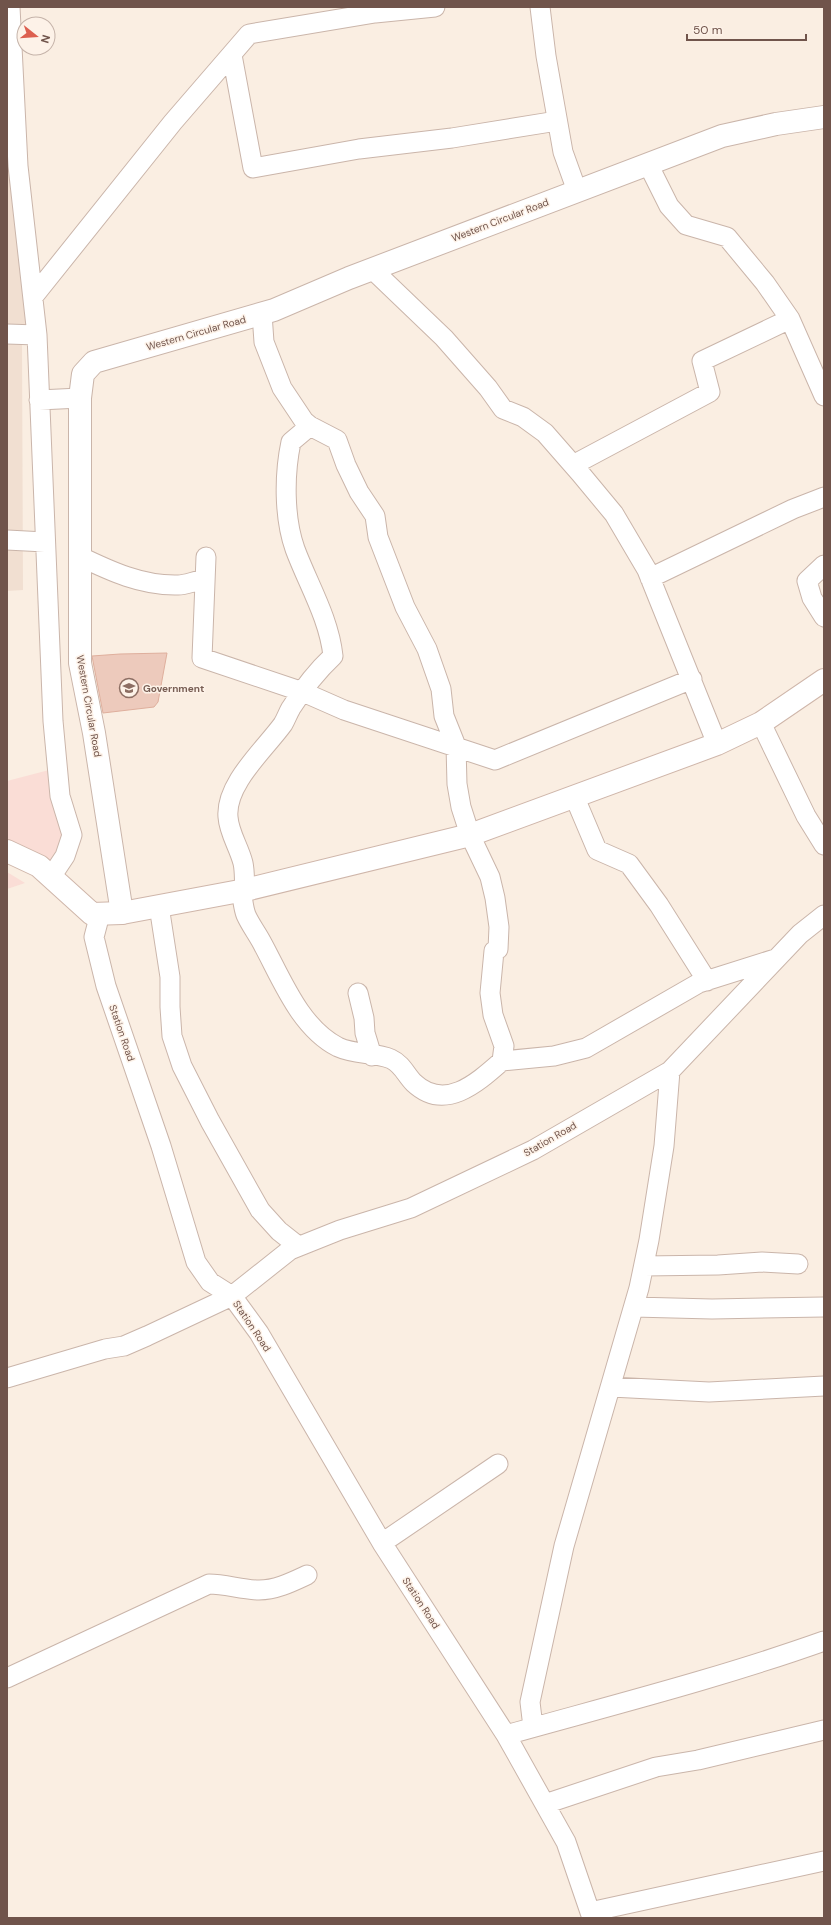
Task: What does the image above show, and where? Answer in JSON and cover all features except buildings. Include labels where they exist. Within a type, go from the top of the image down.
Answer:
[{"type":"street","points":[[10,7],[13,166],[33,297],[37,335],[54,729],[60,796],[72,835],[65,856],[51,877]]},
{"type":"street","points":[[33,297],[173,122],[249,34],[375,13],[434,7]]},
{"type":"street","points":[[540,7],[546,56],[563,152],[577,191]]},
{"type":"street","points":[[232,55],[253,168],[359,149],[452,138],[557,121]]},
{"type":"street","name":"Western Circular Road","points":[[122,913],[94,733],[80,663],[80,398],[83,374],[94,362],[262,314],[372,269],[722,136],[776,124],[824,117]]},
{"type":"street","points":[[648,164],[669,206],[686,225],[727,237],[765,283],[790,319],[824,396]]},
{"type":"street","points":[[372,269],[444,338],[488,388],[503,409],[523,417],[545,434],[614,514],[650,578],[717,744]]},
{"type":"street","points":[[262,314],[264,342],[282,388],[304,421],[310,426],[337,440],[346,465],[359,492],[375,516],[378,537],[405,607],[427,649],[441,689],[444,716],[456,746],[457,784],[461,807],[470,835],[490,877],[497,909],[499,927],[498,949],[494,951],[490,993],[493,1015],[504,1046],[502,1061]]},
{"type":"street","points":[[573,465],[710,392],[702,361],[790,319]]},
{"type":"street","points":[[7,334],[37,335]]},
{"type":"street","points":[[39,400],[80,398]]},
{"type":"street","points":[[310,426],[291,442],[286,478],[288,509],[295,547],[331,636],[332,656],[315,673],[284,723],[251,763],[238,783],[230,801],[227,816],[243,863],[243,891],[246,913],[254,930],[302,1013],[314,1029],[340,1048],[392,1060],[401,1066],[416,1084],[436,1096],[457,1093],[488,1073],[502,1061],[554,1056],[586,1048],[662,1003],[707,981],[777,958]]},
{"type":"street","points":[[650,578],[793,509],[824,497]]},
{"type":"street","points":[[7,540],[45,542]]},
{"type":"street","points":[[79,556],[108,570],[134,580],[179,585],[197,580],[205,580]]},
{"type":"street","points":[[206,557],[202,658],[303,692],[344,710],[495,760],[692,679]]},
{"type":"street","points":[[824,565],[807,581],[812,598],[824,617]]},
{"type":"street","points":[[7,851],[39,866],[92,914],[122,913],[243,891],[470,835],[575,798],[717,744],[761,723],[824,680]]},
{"type":"street","points":[[761,723],[806,816],[824,845]]},
{"type":"street","points":[[575,798],[597,850],[629,864],[659,905],[707,981]]},
{"type":"street","points":[[159,906],[170,978],[172,1036],[182,1066],[210,1121],[260,1210],[279,1231],[298,1246]]},
{"type":"street","name":"Station Road","points":[[100,914],[94,937],[106,986],[161,1146],[196,1262],[210,1282],[232,1296],[259,1333],[382,1543],[506,1735],[566,1842],[591,1915]]},
{"type":"street","name":"Station Road","points":[[232,1296],[290,1250],[340,1230],[411,1208],[533,1150],[670,1071],[800,934],[824,915]]},
{"type":"street","points":[[358,993],[364,1018],[365,1033],[372,1056]]},
{"type":"street","points":[[533,1727],[530,1702],[564,1546],[634,1307],[644,1266],[664,1146],[670,1071]]},
{"type":"street","points":[[644,1266],[718,1265],[762,1262],[798,1264]]},
{"type":"street","points":[[7,1378],[105,1349],[124,1346],[232,1296]]},
{"type":"street","points":[[634,1307],[712,1309],[824,1307]]},
{"type":"street","points":[[611,1387],[709,1392],[824,1386]]},
{"type":"street","points":[[382,1543],[498,1464]]},
{"type":"street","points":[[7,1678],[209,1584],[222,1584],[260,1590],[286,1585],[307,1575]]},
{"type":"street","points":[[506,1735],[678,1689],[824,1641]]},
{"type":"street","points":[[545,1804],[656,1767],[698,1760],[824,1730]]},
{"type":"street","points":[[591,1915],[824,1861]]},
{"type":"shaded area","points":[[7,128],[36,321],[22,342],[23,590],[7,591]]},
{"type":"shaded area","points":[[49,770],[72,835],[51,877],[7,851],[7,781]]},
{"type":"shaded area","points":[[7,872],[25,883],[7,889]]},
{"type":"place","name":"Government","points":[[129,688]]}]
